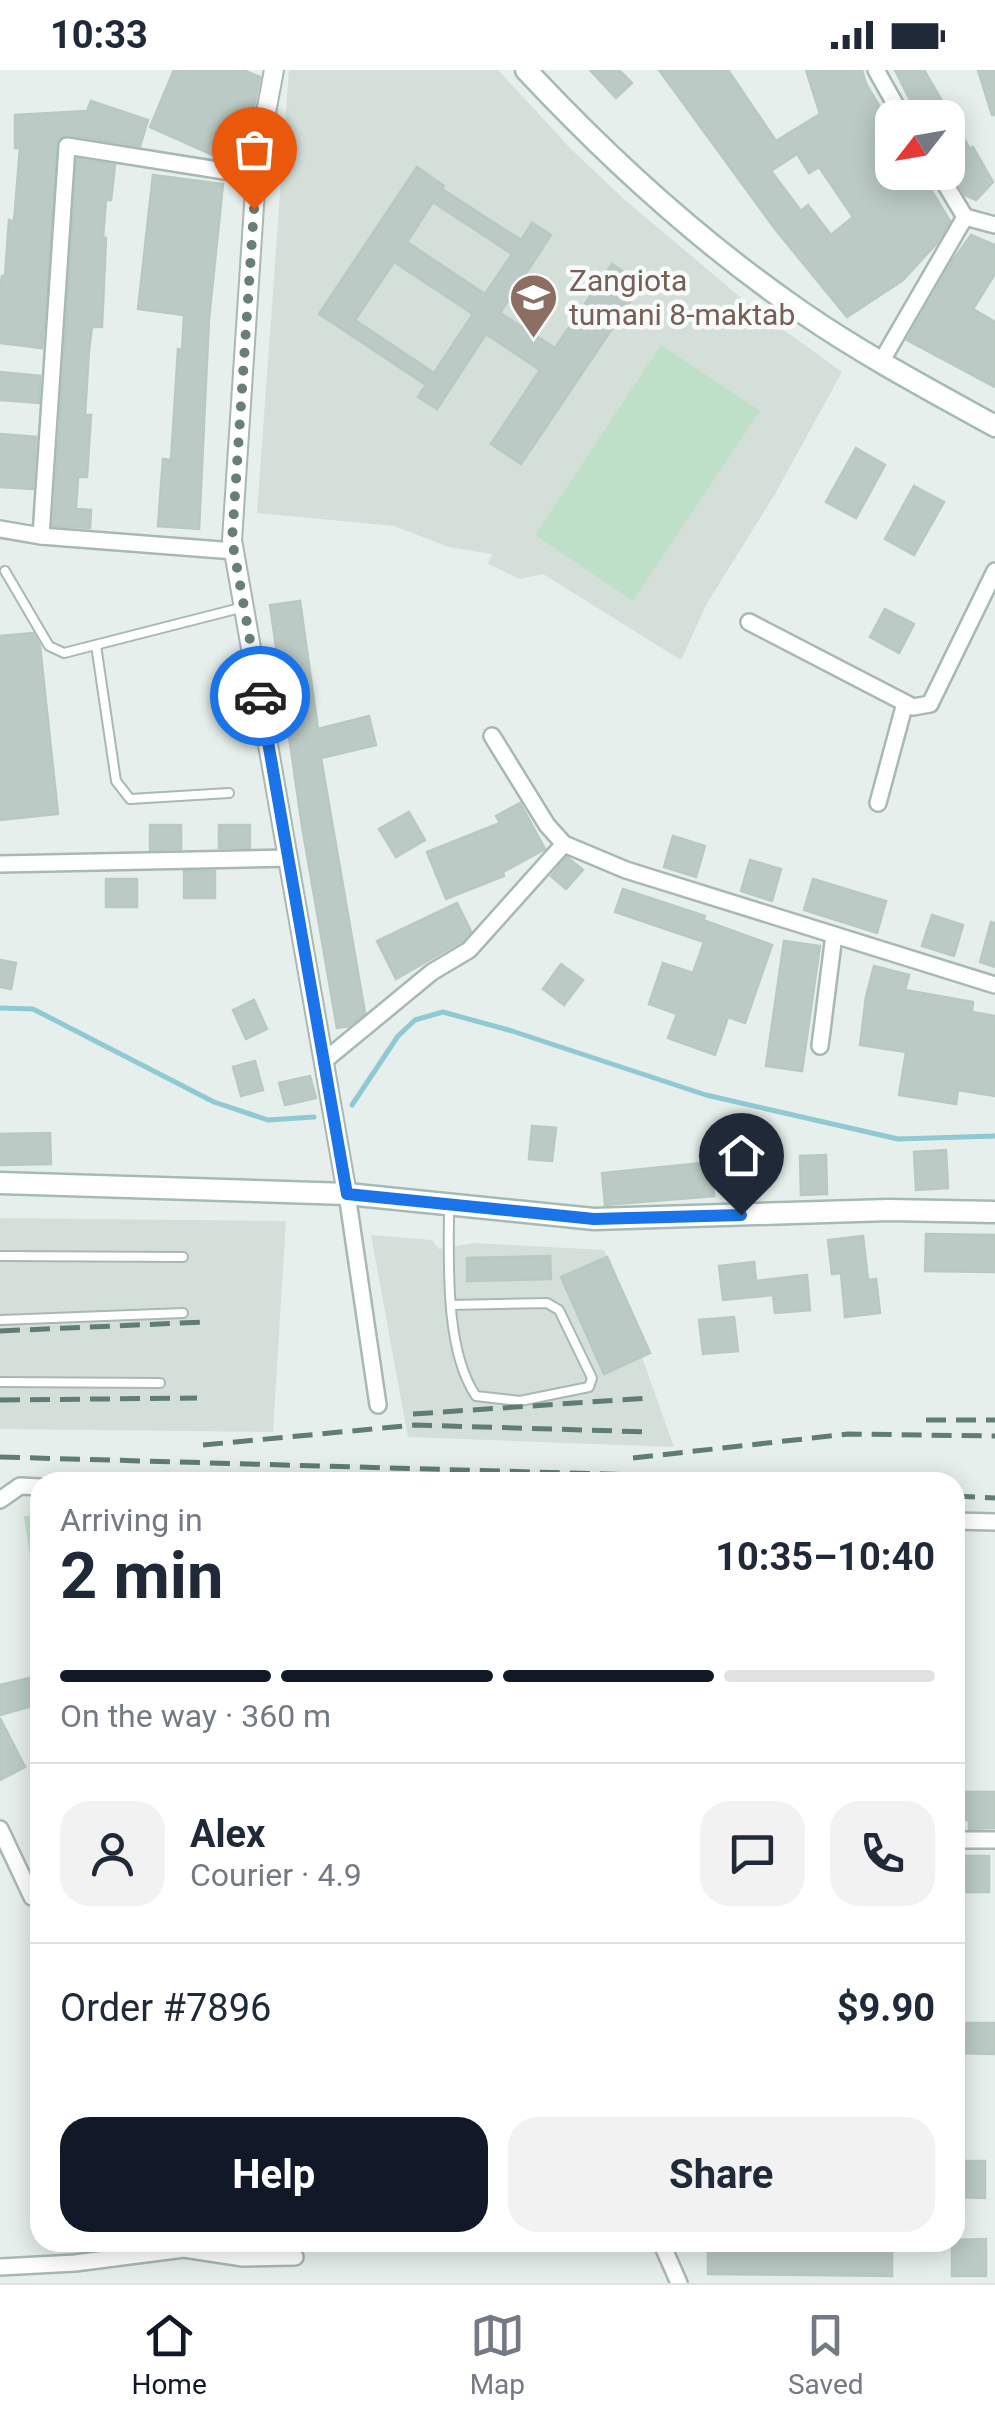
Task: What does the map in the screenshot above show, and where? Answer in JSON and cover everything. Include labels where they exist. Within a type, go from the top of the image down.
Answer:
[{"type":"main road","points":[[526,70],[611,157],[684,222],[802,313],[995,426]]},
{"type":"main road","points":[[0,1183],[347,1194],[594,1219],[889,1210],[995,1212]]},
{"type":"street","points":[[274,70],[256,176],[232,540],[347,1194],[378,1406]]},
{"type":"street","points":[[876,70],[893,100]]},
{"type":"street","points":[[42,536],[67,146],[256,176]]},
{"type":"street","points":[[949,190],[966,217],[995,225]]},
{"type":"street","points":[[880,362],[966,217]]},
{"type":"street","points":[[0,529],[42,536],[234,551]]},
{"type":"street","points":[[749,622],[913,707],[930,704],[995,571]]},
{"type":"street","points":[[878,803],[906,703]]},
{"type":"street","points":[[492,736],[564,844],[626,870],[995,985]]},
{"type":"street","points":[[324,1062],[432,972],[469,950],[488,933],[564,844]]},
{"type":"street","points":[[0,864],[289,858]]},
{"type":"street","points":[[820,1046],[834,935]]},
{"type":"street","points":[[0,1500],[20,1486],[30,1486]]},
{"type":"street","points":[[965,1521],[995,1522]]},
{"type":"street","points":[[0,1829],[30,1893]]},
{"type":"street","points":[[965,1840],[995,1840]]},
{"type":"street","points":[[75,2263],[76,2252]]},
{"type":"street","points":[[0,2267],[161,2252]]},
{"type":"street","points":[[204,2252],[243,2258],[294,2257]]},
{"type":"street","points":[[665,2252],[679,2283]]},
{"type":"lane","points":[[5,571],[56,652],[244,607]]},
{"type":"lane","points":[[96,645],[116,781],[122,792],[130,799],[229,793]]},
{"type":"lane","points":[[449,1205],[451,1305],[464,1378],[476,1396],[520,1400],[589,1387],[592,1378],[559,1310],[547,1303],[451,1305]]},
{"type":"lane","points":[[0,1256],[183,1257]]},
{"type":"lane","points":[[0,1320],[183,1313]]},
{"type":"lane","points":[[0,1382],[160,1383]]},
{"type":"shaded area","name":"Zangiota tumani 8-maktab","points":[[289,70],[498,70],[570,148],[626,201],[752,307],[842,372],[775,494],[706,605],[681,660],[543,574],[520,579],[488,564],[492,554],[449,547],[394,526],[257,513]]},
{"type":"shaded area","points":[[0,1218],[286,1221],[273,1432],[0,1429]]},
{"type":"shaded area","points":[[371,1235],[432,1240],[439,1249],[475,1243],[604,1250],[674,1447],[408,1437]]},
{"type":"green space","points":[[661,345],[760,411],[633,601],[535,535]]},
{"type":"green space","points":[[24,1516],[30,1516],[30,1556]]},
{"type":"building","points":[[174,70],[243,70],[260,77],[243,162],[224,160],[150,127]]},
{"type":"building","points":[[590,70],[619,70],[632,83],[616,98]]},
{"type":"building","points":[[659,70],[728,70],[776,141],[820,114],[806,70],[862,70],[876,100],[875,190],[931,190],[950,221],[937,243],[903,280],[847,317],[775,229]],"holes":[[[797,154],[809,173],[819,167],[853,217],[831,235],[808,205],[801,211],[771,171]]]},
{"type":"building","points":[[895,70],[924,70],[941,100],[910,100]]},
{"type":"building","points":[[978,70],[995,70],[995,115],[992,115]]},
{"type":"building","points":[[91,101],[148,120],[140,146],[69,135],[59,139],[42,348],[0,343],[0,289],[5,276],[9,220],[14,221],[20,148],[15,148],[15,115],[87,111]]},
{"type":"building","points":[[965,140],[993,182],[976,200],[965,195]]},
{"type":"building","points":[[77,159],[115,165],[111,200],[106,200],[103,237],[106,238],[102,327],[92,327],[89,350],[85,415],[91,415],[87,477],[78,477],[76,509],[91,510],[90,528],[53,526]]},
{"type":"building","points":[[417,167],[444,186],[442,189],[521,240],[532,223],[551,235],[500,313],[555,348],[612,264],[642,284],[521,464],[491,444],[540,370],[486,334],[437,409],[418,397],[426,385],[319,314]],"holes":[[[433,202],[512,254],[485,294],[407,242]],[[394,262],[473,314],[434,373],[355,320]]]},
{"type":"building","points":[[153,175],[223,184],[209,319],[199,529],[158,526],[163,459],[171,460],[184,315],[138,309]]},
{"type":"building","points":[[971,235],[995,245],[995,274],[973,309],[995,322],[995,387],[907,340]]},
{"type":"building","points":[[0,372],[40,376],[39,403],[0,400]]},
{"type":"building","points":[[0,434],[36,437],[33,489],[0,487]]},
{"type":"building","points":[[856,448],[885,465],[856,518],[826,502]]},
{"type":"building","points":[[914,486],[944,502],[914,555],[885,539]]},
{"type":"building","points":[[300,601],[318,729],[369,716],[376,745],[321,758],[365,1013],[349,1026],[337,1028],[270,605]]},
{"type":"building","points":[[885,609],[914,624],[899,653],[870,637]]},
{"type":"building","points":[[33,633],[40,646],[58,814],[0,820],[0,636]]},
{"type":"building","points":[[520,803],[545,849],[503,872],[504,876],[446,899],[427,852],[500,823],[496,816]]},
{"type":"building","points":[[409,812],[425,840],[396,857],[379,829]]},
{"type":"building","points":[[150,825],[181,825],[181,849],[150,850]]},
{"type":"building","points":[[219,825],[250,825],[250,848],[219,848]]},
{"type":"building","points":[[673,836],[705,846],[696,877],[664,867]]},
{"type":"building","points":[[567,857],[583,870],[566,889],[551,876]]},
{"type":"building","points":[[750,860],[781,869],[772,901],[741,891]]},
{"type":"building","points":[[184,871],[215,871],[215,898],[184,898]]},
{"type":"building","points":[[106,879],[137,879],[137,907],[106,907]]},
{"type":"building","points":[[813,879],[886,901],[877,933],[804,910]]},
{"type":"building","points":[[623,889],[705,916],[703,920],[772,945],[745,1023],[728,1017],[715,1055],[668,1038],[677,1014],[649,1004],[663,963],[693,973],[704,942],[615,912]]},
{"type":"building","points":[[457,903],[471,931],[462,941],[396,979],[377,941]]},
{"type":"building","points":[[932,915],[963,925],[954,956],[922,946]]},
{"type":"building","points":[[991,922],[995,923],[995,967],[980,962]]},
{"type":"building","points":[[784,941],[820,946],[802,1071],[766,1066]]},
{"type":"building","points":[[0,960],[16,963],[11,989],[0,987]]},
{"type":"building","points":[[561,964],[583,980],[564,1005],[543,989]]},
{"type":"building","points":[[874,966],[909,975],[905,990],[973,1002],[972,1012],[995,1016],[995,1096],[958,1090],[956,1104],[899,1095],[906,1052],[860,1045]]},
{"type":"building","points":[[254,1000],[267,1029],[246,1039],[233,1010]]},
{"type":"building","points":[[255,1061],[263,1090],[241,1096],[233,1067]]},
{"type":"building","points":[[310,1076],[316,1098],[285,1105],[279,1083]]},
{"type":"building","points":[[532,1126],[556,1128],[552,1161],[529,1159]]},
{"type":"building","points":[[50,1133],[51,1164],[0,1165],[0,1134]]},
{"type":"building","points":[[946,1150],[948,1188],[916,1190],[914,1152]]},
{"type":"building","points":[[826,1155],[827,1194],[801,1195],[800,1156]]},
{"type":"building","points":[[711,1162],[714,1196],[605,1205],[602,1173]]},
{"type":"building","points":[[926,1234],[995,1235],[995,1272],[925,1271]]},
{"type":"building","points":[[863,1236],[868,1280],[876,1279],[880,1313],[845,1317],[841,1273],[832,1274],[828,1240]]},
{"type":"building","points":[[550,1256],[551,1279],[467,1281],[467,1258]]},
{"type":"building","points":[[607,1257],[650,1353],[604,1374],[561,1277]]},
{"type":"building","points":[[754,1262],[756,1281],[807,1275],[810,1310],[775,1313],[773,1295],[723,1300],[719,1266]]},
{"type":"building","points":[[734,1317],[738,1351],[703,1354],[699,1320]]},
{"type":"building","points":[[29,1678],[30,1707],[0,1715],[0,1685]]},
{"type":"building","points":[[0,1718],[25,1767],[0,1780]]},
{"type":"building","points":[[965,1792],[995,1792],[995,1828],[969,1829],[969,1820],[965,1820]]},
{"type":"building","points":[[965,1856],[989,1856],[989,1892],[965,1892]]},
{"type":"building","points":[[965,2023],[995,2023],[995,2054],[965,2053]]},
{"type":"building","points":[[965,2161],[985,2161],[985,2198],[965,2197]]},
{"type":"building","points":[[986,2239],[986,2276],[952,2276],[952,2252],[965,2252],[965,2240]]},
{"type":"building","points":[[708,2252],[892,2252],[892,2276],[708,2274]]},
{"type":"waterway","points":[[0,1008],[33,1009],[214,1102],[268,1120],[314,1117]]},
{"type":"waterway","points":[[352,1105],[398,1036],[415,1020],[443,1012],[706,1095],[898,1139],[995,1136]]},
{"type":"railway","points":[[0,1331],[204,1322]]},
{"type":"railway","points":[[0,1400],[197,1398]]},
{"type":"railway","points":[[413,1414],[649,1398]]},
{"type":"railway","points":[[926,1420],[995,1420]]},
{"type":"railway","points":[[203,1445],[415,1425],[651,1432]]},
{"type":"railway","points":[[633,1458],[848,1434],[995,1436]]},
{"type":"railway","points":[[0,1457],[534,1472]]},
{"type":"railway","points":[[965,1496],[995,1498]]},
{"type":"way so far","points":[[254,209],[232,540],[260,696]]},
{"type":"place","name":"Zangiota tumani 8-maktab","points":[[534,340]]},
{"type":"route","points":[[260,696],[347,1194],[594,1219],[741,1215]]}]
